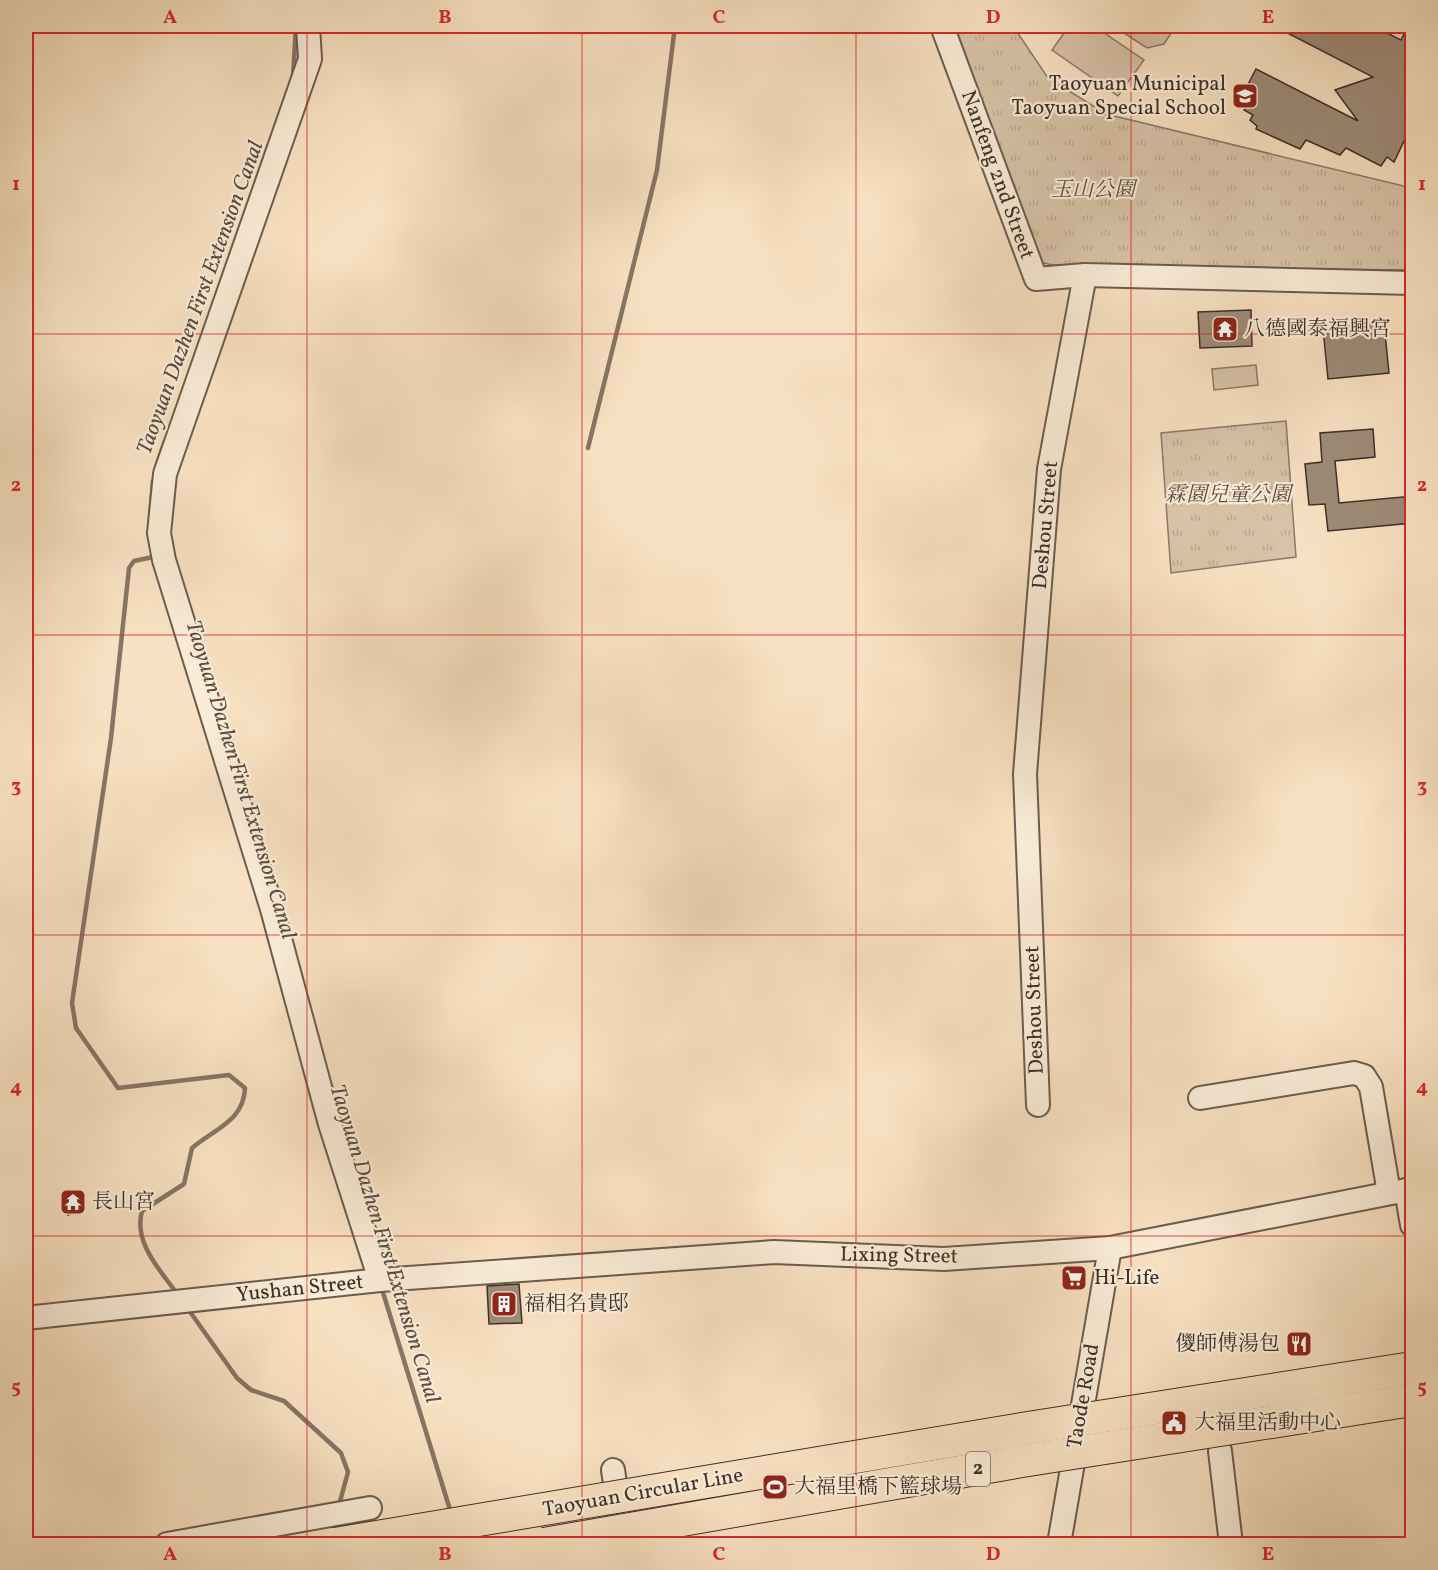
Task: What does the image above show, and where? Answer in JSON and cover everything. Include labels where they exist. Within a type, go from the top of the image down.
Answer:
[{"type":"highway","name":"Taoyuan Circular Line","points":[[335,1545],[1028,1428],[1413,1368]]},
{"type":"highway","name":"Taoyuan Circular Line","points":[[544,1545],[1028,1460],[1413,1400]]},
{"type":"street","name":"Yushan Street","points":[[26,1318],[380,1280],[330,1124],[272,909],[165,560],[159,533],[165,474],[310,58],[308,26]]},
{"type":"street","name":"Nanfeng 2nd Street","points":[[942,26],[1036,279],[1084,275]]},
{"type":"street","points":[[1084,275],[1413,283]]},
{"type":"street","name":"Deshou Street","points":[[1038,1105],[1025,774],[1049,469],[1084,275]]},
{"type":"street","points":[[1200,1098],[1354,1073],[1364,1076],[1371,1087],[1413,1225]]},
{"type":"street","name":"Lixing Street","points":[[380,1280],[774,1252],[944,1259],[1110,1248],[1403,1191]]},
{"type":"street","name":"Taode Road","points":[[1059,1545],[1110,1248]]},
{"type":"street","points":[[1221,1451],[1231,1545]]},
{"type":"street","points":[[613,1470],[624,1545]]},
{"type":"street","points":[[167,1545],[370,1508]]},
{"type":"green space","name":"玉山公園","points":[[950,26],[1013,26],[1048,78],[1106,114],[1412,188],[1412,270],[1064,267],[1038,262]]},
{"type":"green space","points":[[1069,26],[1094,26],[1144,60],[1118,96],[1052,50]]},
{"type":"green space","points":[[1113,26],[1176,26],[1164,44],[1147,48]]},
{"type":"green space","points":[[1256,365],[1258,385],[1214,390],[1212,369]]},
{"type":"green space","name":"霖園兒童公園","points":[[1286,421],[1296,557],[1171,573],[1161,433]]},
{"type":"building","points":[[1274,26],[1373,26],[1401,40],[1408,26],[1413,26],[1413,122],[1394,162],[1387,157],[1381,166],[1346,148],[1340,155],[1306,140],[1300,149],[1256,129],[1257,126],[1250,120],[1253,115],[1244,110],[1250,100],[1242,96],[1256,69],[1358,121],[1335,90],[1373,77]]},
{"type":"building","name":"八德國泰福興宮","points":[[1251,310],[1252,346],[1200,348],[1198,312]]},
{"type":"building","points":[[1384,323],[1389,373],[1328,379],[1323,329]]},
{"type":"building","points":[[1373,429],[1375,457],[1335,461],[1339,503],[1413,496],[1413,523],[1328,531],[1325,504],[1309,505],[1305,464],[1322,462],[1320,433]]},
{"type":"building","name":"長山宮","points":[[79,1191],[85,1208],[68,1215],[62,1197]]},
{"type":"building","name":"福相名貴邸","points":[[519,1284],[522,1323],[489,1324],[487,1286]]},
{"type":"waterway","name":"Taoyuan Dazhen First Extension Canal","points":[[293,77],[296,26]]},
{"type":"waterway","points":[[588,448],[657,170],[675,26]]},
{"type":"waterway","name":"Taoyuan Dazhen First Extension Canal","points":[[156,467],[165,441]]},
{"type":"waterway","name":"Taoyuan Dazhen First Extension Canal","points":[[150,518],[153,481]]},
{"type":"waterway","points":[[153,557],[134,561],[129,568],[111,738],[72,1003],[76,1028],[118,1088],[229,1075],[245,1088],[243,1099],[234,1116],[192,1148],[184,1184],[142,1211],[140,1223],[145,1245],[150,1256],[178,1295]]},
{"type":"waterway","name":"Taoyuan Dazhen First Extension Canal","points":[[381,1286],[451,1513]]},
{"type":"waterway","points":[[188,1309],[237,1378],[251,1390],[284,1401],[341,1453],[348,1472],[339,1505]]},
{"type":"place","name":"Taoyuan Municipal Taoyuan Special School","points":[[1245,96]]},
{"type":"place","name":"八德國泰福興宮","points":[[1225,329]]},
{"type":"place","name":"長山宮","points":[[73,1202]]},
{"type":"place","name":"Hi-Life","points":[[1074,1278]]},
{"type":"place","name":"福相名貴邸","points":[[504,1304]]},
{"type":"place","name":"儍師傅湯包","points":[[1299,1344]]},
{"type":"place","name":"大福里活動中心","points":[[1174,1423]]},
{"type":"place","name":"大福里橋下籃球場","points":[[775,1487]]}]
